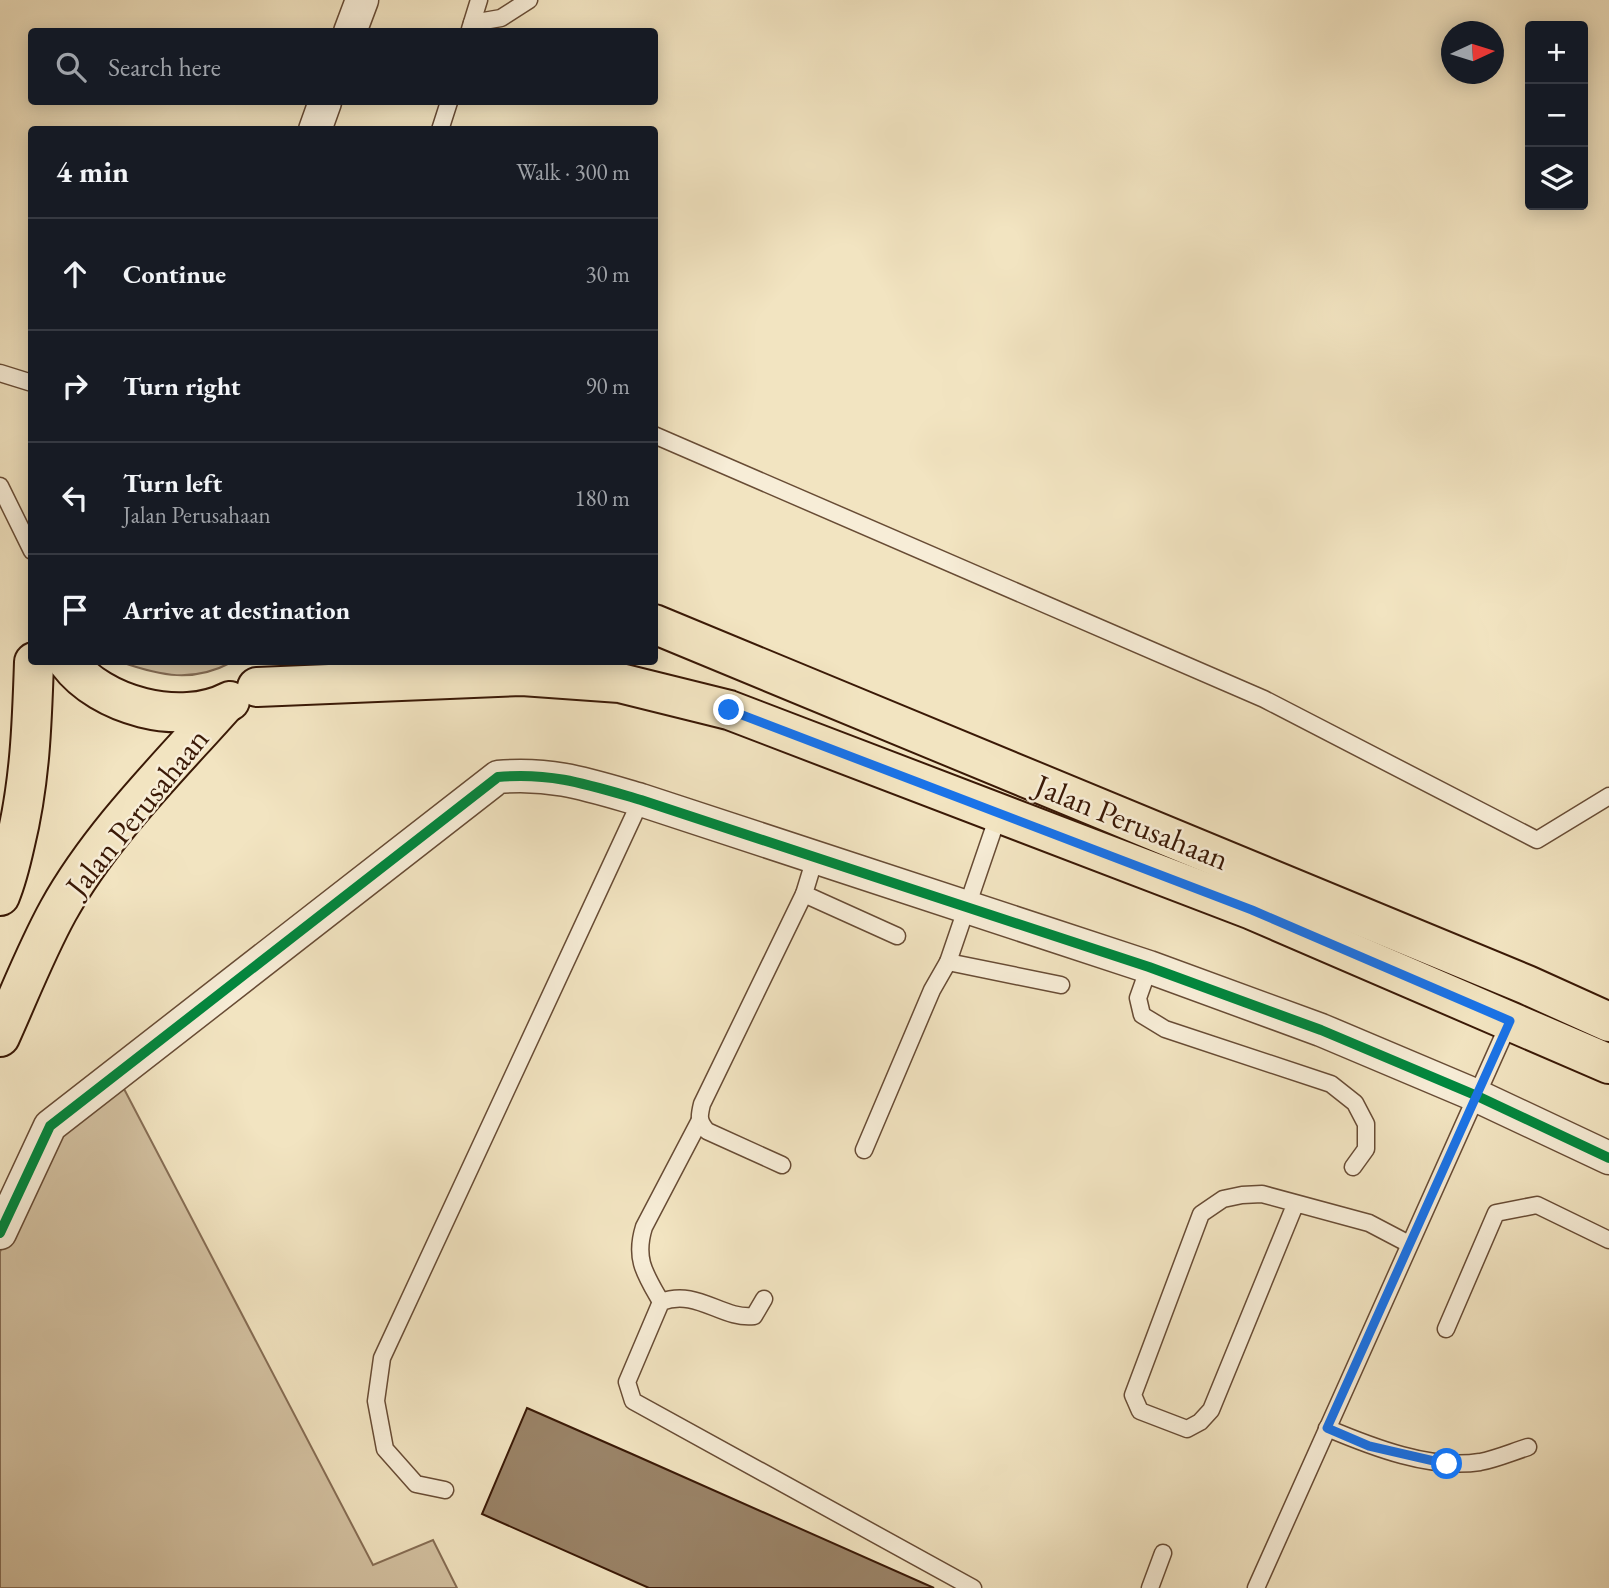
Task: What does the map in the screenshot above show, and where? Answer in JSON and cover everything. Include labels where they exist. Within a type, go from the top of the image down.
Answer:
[{"type":"main road","name":"Jalan Perusahaan","points":[[658,626],[1527,985],[1609,1022]]},
{"type":"main road","points":[[0,896],[6,882],[26,800],[34,665]]},
{"type":"main road","points":[[70,665],[107,695],[146,709],[186,712],[241,695],[281,665]]},
{"type":"main road","name":"Jalan Perusahaan","points":[[0,1037],[58,911],[89,865],[140,799],[241,695],[522,676],[620,683],[729,710],[1252,910],[1609,1065]]},
{"type":"street","points":[[352,28],[362,0]]},
{"type":"street","points":[[316,126],[324,105]]},
{"type":"street","points":[[0,1233],[50,1126],[498,777],[528,774],[570,779],[641,800],[1149,967],[1321,1030],[1475,1095],[1609,1158]]},
{"type":"lane","points":[[470,27],[478,0]]},
{"type":"lane","points":[[470,27],[500,18],[529,0]]},
{"type":"lane","points":[[441,126],[448,105]]},
{"type":"lane","points":[[0,373],[28,382]]},
{"type":"lane","points":[[658,437],[1264,699],[1537,840],[1609,796]]},
{"type":"lane","points":[[0,486],[28,543]]},
{"type":"lane","points":[[445,1490],[416,1484],[385,1450],[376,1401],[382,1358],[641,800]]},
{"type":"lane","points":[[864,1150],[932,990],[948,962],[999,813]]},
{"type":"lane","points":[[661,1302],[642,1266],[638,1252],[639,1241],[699,1122],[702,1104],[804,894],[816,858]]},
{"type":"lane","points":[[804,894],[897,936]]},
{"type":"lane","points":[[948,962],[1061,985]]},
{"type":"lane","points":[[1149,967],[1138,998],[1142,1015],[1165,1029],[1331,1084],[1355,1103],[1366,1124],[1366,1149],[1353,1167]]},
{"type":"lane","points":[[1256,1588],[1510,1021]]},
{"type":"lane","points":[[699,1122],[707,1131],[720,1138],[782,1165]]},
{"type":"lane","points":[[1295,1205],[1211,1410],[1200,1422],[1187,1429],[1140,1411],[1133,1395],[1201,1214],[1223,1199],[1262,1195],[1369,1223],[1409,1244]]},
{"type":"lane","points":[[1446,1329],[1496,1213],[1537,1205],[1609,1240]]},
{"type":"lane","points":[[764,1299],[754,1316],[743,1317],[699,1300],[672,1298],[661,1302],[627,1382],[633,1401],[973,1588]]},
{"type":"lane","points":[[1327,1428],[1369,1446],[1447,1464],[1482,1462],[1528,1447]]},
{"type":"lane","points":[[1150,1588],[1163,1553]]},
{"type":"shaded area","points":[[131,665],[226,665],[190,675],[150,671]]},
{"type":"shaded area","points":[[111,1064],[373,1565],[433,1540],[457,1588],[0,1588],[0,1252],[50,1123]]},
{"type":"building","points":[[527,1408],[934,1588],[649,1588],[482,1514]]},
{"type":"cycle path","points":[[0,1233],[50,1126],[498,777],[518,776],[570,781],[641,800],[1149,967],[1321,1030],[1475,1095],[1609,1158]]},
{"type":"route","points":[[729,710],[1252,910],[1510,1021],[1327,1428],[1369,1446],[1447,1464]]}]
